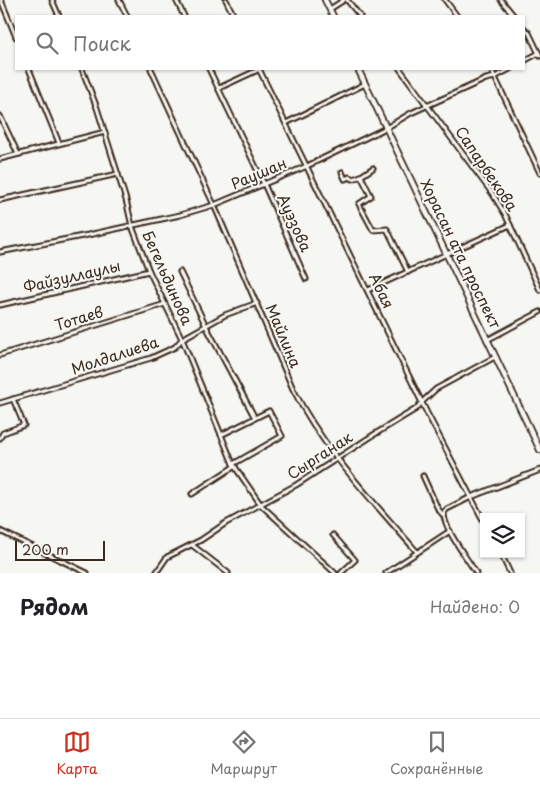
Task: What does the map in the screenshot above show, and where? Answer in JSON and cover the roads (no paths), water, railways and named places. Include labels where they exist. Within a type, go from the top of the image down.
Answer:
[{"type":"main road","points":[[325,0],[332,15]]},
{"type":"main road","name":"Хорасан ата проспект","points":[[358,70],[540,450]]},
{"type":"street","points":[[2,0],[15,34]]},
{"type":"street","points":[[52,0],[59,15]]},
{"type":"street","points":[[119,0],[126,15]]},
{"type":"street","points":[[176,0],[184,15]]},
{"type":"street","points":[[226,0],[234,15]]},
{"type":"street","points":[[329,9],[346,0],[359,15]]},
{"type":"street","points":[[445,0],[456,15]]},
{"type":"street","points":[[501,0],[513,15]]},
{"type":"street","points":[[525,29],[529,33],[539,54],[525,61]]},
{"type":"street","points":[[29,70],[59,143]]},
{"type":"street","name":"Бегельдинова","points":[[82,70],[105,132],[132,226],[149,271],[182,339],[234,465],[261,505],[335,573]]},
{"type":"street","name":"Майлина","points":[[151,70],[214,205],[293,389],[304,410],[337,458],[417,552]]},
{"type":"street","name":"Ауэзова","points":[[209,70],[306,278]]},
{"type":"street","points":[[218,88],[258,70]]},
{"type":"street","name":"Абая","points":[[260,70],[422,402],[480,514]]},
{"type":"street","name":"Сапарбекова","points":[[401,70],[492,193],[510,225],[540,290]]},
{"type":"street","points":[[492,70],[540,173]]},
{"type":"street","name":"Раушан","points":[[0,252],[132,226],[214,205],[307,166],[386,128],[427,105],[508,70]]},
{"type":"street","points":[[286,123],[365,84]]},
{"type":"street","points":[[0,116],[18,154]]},
{"type":"street","points":[[0,159],[105,132]]},
{"type":"street","points":[[342,172],[346,179],[349,177],[352,179],[361,176],[373,168]]},
{"type":"street","points":[[0,200],[118,174]]},
{"type":"street","points":[[361,176],[371,196],[359,204],[373,230],[387,229],[408,272]]},
{"type":"street","points":[[368,290],[510,225]]},
{"type":"street","name":"Файзуллаулы","points":[[0,306],[149,271]]},
{"type":"street","name":"Бегельдинова","points":[[180,272],[206,326],[255,418]]},
{"type":"street","name":"Молдалиева","points":[[0,403],[150,358],[175,347],[182,339],[225,315],[257,303]]},
{"type":"street","name":"Тотаев","points":[[0,355],[165,304]]},
{"type":"street","points":[[487,340],[540,312]]},
{"type":"street","name":"Сырганак","points":[[156,573],[167,557],[202,540],[226,523],[296,485],[416,409],[436,389],[495,357]]},
{"type":"street","points":[[0,438],[3,433],[24,425],[13,399]]},
{"type":"street","points":[[192,494],[234,465],[282,436],[269,410],[221,435]]},
{"type":"street","points":[[444,516],[444,512],[447,509],[471,497],[540,470]]},
{"type":"street","points":[[424,476],[438,509],[444,516],[450,531],[476,573]]},
{"type":"street","points":[[386,573],[450,531]]},
{"type":"street","points":[[0,532],[87,573]]},
{"type":"street","points":[[333,534],[355,560],[341,573]]},
{"type":"street","points":[[192,545],[228,573]]},
{"type":"street","points":[[503,558],[510,573]]}]
